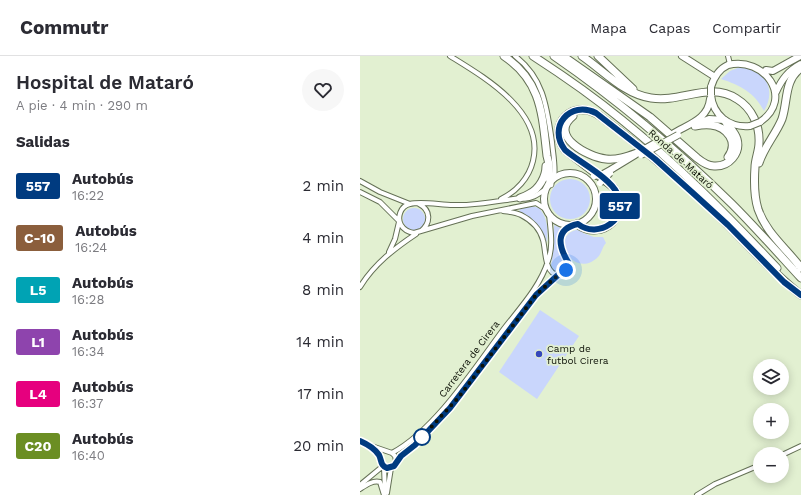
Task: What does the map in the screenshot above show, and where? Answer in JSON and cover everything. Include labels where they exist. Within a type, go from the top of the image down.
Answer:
[{"type":"highway","points":[[504,56],[521,70],[536,92],[542,113],[549,164],[550,184]]},
{"type":"highway","name":"Ronda de Mataró","points":[[533,56],[580,88],[622,120],[675,166],[711,200],[801,295]]},
{"type":"highway","name":"Ronda de Mataró","points":[[554,56],[595,84],[669,145],[732,205],[801,278]]},
{"type":"highway","points":[[563,56],[650,117],[702,162],[710,165],[721,166],[731,160],[736,154],[738,143],[736,134],[725,120]]},
{"type":"highway","points":[[582,56],[638,96],[669,99],[703,91],[715,91],[737,99],[749,110],[758,129],[759,144],[755,172],[756,199],[763,221],[801,268]]},
{"type":"highway","points":[[598,56],[628,85],[645,97]]},
{"type":"highway","points":[[755,172],[765,148],[782,118],[789,82],[801,68]]},
{"type":"highway","points":[[575,224],[592,229],[600,229],[613,222],[620,210],[618,195],[613,187],[569,154],[559,139],[560,127],[563,120],[575,110],[582,109],[596,113],[655,159],[728,225],[784,282],[801,295]]},
{"type":"highway","points":[[639,154],[624,158],[612,159],[590,155],[578,149],[571,143],[566,134],[567,124],[572,117],[578,113],[584,112],[590,114],[609,126],[647,156],[655,159]]},
{"type":"highway","points":[[687,149],[708,161],[717,162],[726,159],[732,150],[732,141],[724,130],[710,125],[695,126]]},
{"type":"highway","points":[[520,198],[531,193],[540,184],[546,170],[547,156]]},
{"type":"street","points":[[450,56],[501,90],[521,112],[531,130],[534,146],[532,168],[525,180],[514,191],[497,201]]},
{"type":"street","points":[[515,56],[536,78],[546,102],[553,154],[550,184],[545,201],[548,211]]},
{"type":"street","points":[[682,56],[715,77]]},
{"type":"street","points":[[728,56],[730,64]]},
{"type":"street","points":[[766,70],[773,71],[800,56]]},
{"type":"street","points":[[711,109],[711,87],[715,77],[723,68],[738,61],[751,62],[766,70],[773,81],[776,93]]},
{"type":"street","points":[[711,109],[725,120],[738,126],[753,125],[766,117],[774,104],[776,93],[786,74],[801,64]]},
{"type":"street","points":[[360,192],[380,202],[399,222],[403,229],[409,232],[420,232],[499,210],[536,203],[548,211],[559,222],[575,224],[587,218],[594,209],[597,204],[598,188],[600,183],[613,170],[676,134],[711,109]]},
{"type":"street","points":[[676,134],[709,119],[725,120]]},
{"type":"street","points":[[360,181],[380,192],[410,204],[453,205],[533,198],[550,184],[572,171],[588,176],[594,176],[613,170]]},
{"type":"street","points":[[567,173],[582,176],[591,184],[596,194],[594,209]]},
{"type":"street","points":[[388,254],[395,239],[402,209],[410,204]]},
{"type":"street","points":[[360,287],[388,254],[420,232],[427,225],[428,213],[418,204]]},
{"type":"street","points":[[499,210],[521,215],[533,223],[543,240],[550,270],[558,275]]},
{"type":"street","name":"Carretera de Cirera","points":[[390,453],[402,448],[412,441],[445,406],[532,292],[548,263],[552,244],[548,211]]},
{"type":"street","name":"Carretera de Cirera","points":[[396,461],[432,428],[450,408],[536,295],[558,275],[564,272],[567,268],[568,262],[562,253],[560,241],[566,229],[575,224]]},
{"type":"street","points":[[360,442],[366,443],[395,456],[396,461],[394,466],[391,468],[385,495]]},
{"type":"street","points":[[366,443],[376,452],[384,467],[385,495]]},
{"type":"street","points":[[789,452],[801,446]]},
{"type":"street","points":[[381,460],[383,455],[390,453]]},
{"type":"street","points":[[360,485],[384,467],[391,468]]},
{"type":"street","points":[[697,495],[715,484],[753,467]]},
{"type":"street","points":[[360,489],[372,482],[377,481],[380,482],[385,495]]},
{"type":"shaded area","points":[[740,67],[749,68],[756,71],[762,75],[766,81],[769,88],[769,95],[768,103],[764,111],[756,99],[746,90],[721,79],[730,71]]},
{"type":"shaded area","points":[[570,179],[578,181],[584,185],[588,191],[590,199],[588,207],[584,213],[578,217],[570,219],[562,217],[556,213],[552,207],[550,199],[552,191],[556,185],[562,181]]},
{"type":"shaded area","points":[[532,206],[539,208],[546,220],[547,243],[540,228],[519,211],[521,208]]},
{"type":"shaded area","points":[[414,208],[422,211],[425,219],[422,227],[414,230],[406,227],[403,219],[406,211]]},
{"type":"shaded area","points":[[554,225],[563,229],[560,233],[558,246],[566,262],[564,269],[559,272],[554,271],[551,265]]},
{"type":"shaded area","points":[[576,230],[583,231],[583,233],[594,237],[603,237],[606,243],[598,257],[589,263],[581,264],[574,261],[568,255],[565,248],[564,241],[568,234]]},
{"type":"shaded area","name":"Camp de futbol Cirera","points":[[540,310],[579,336],[537,399],[499,372]]},
{"type":"bus line","name":"557","points":[[360,441],[366,443],[376,452],[381,460],[381,464],[384,467],[391,468],[394,466],[396,461],[432,428],[458,398],[536,295],[551,280],[566,270],[568,262],[562,253],[560,241],[566,229],[572,225],[578,224],[588,229],[604,228],[613,222],[619,214],[620,202],[613,187],[565,150],[559,139],[561,123],[575,110],[585,109],[596,113],[611,123],[655,159],[728,225],[784,282],[801,295]]},
{"type":"place","name":"Camp de futbol Cirera","points":[[539,354]]},
{"type":"route","points":[[422,437],[458,398],[536,295],[551,280],[566,270]]}]
